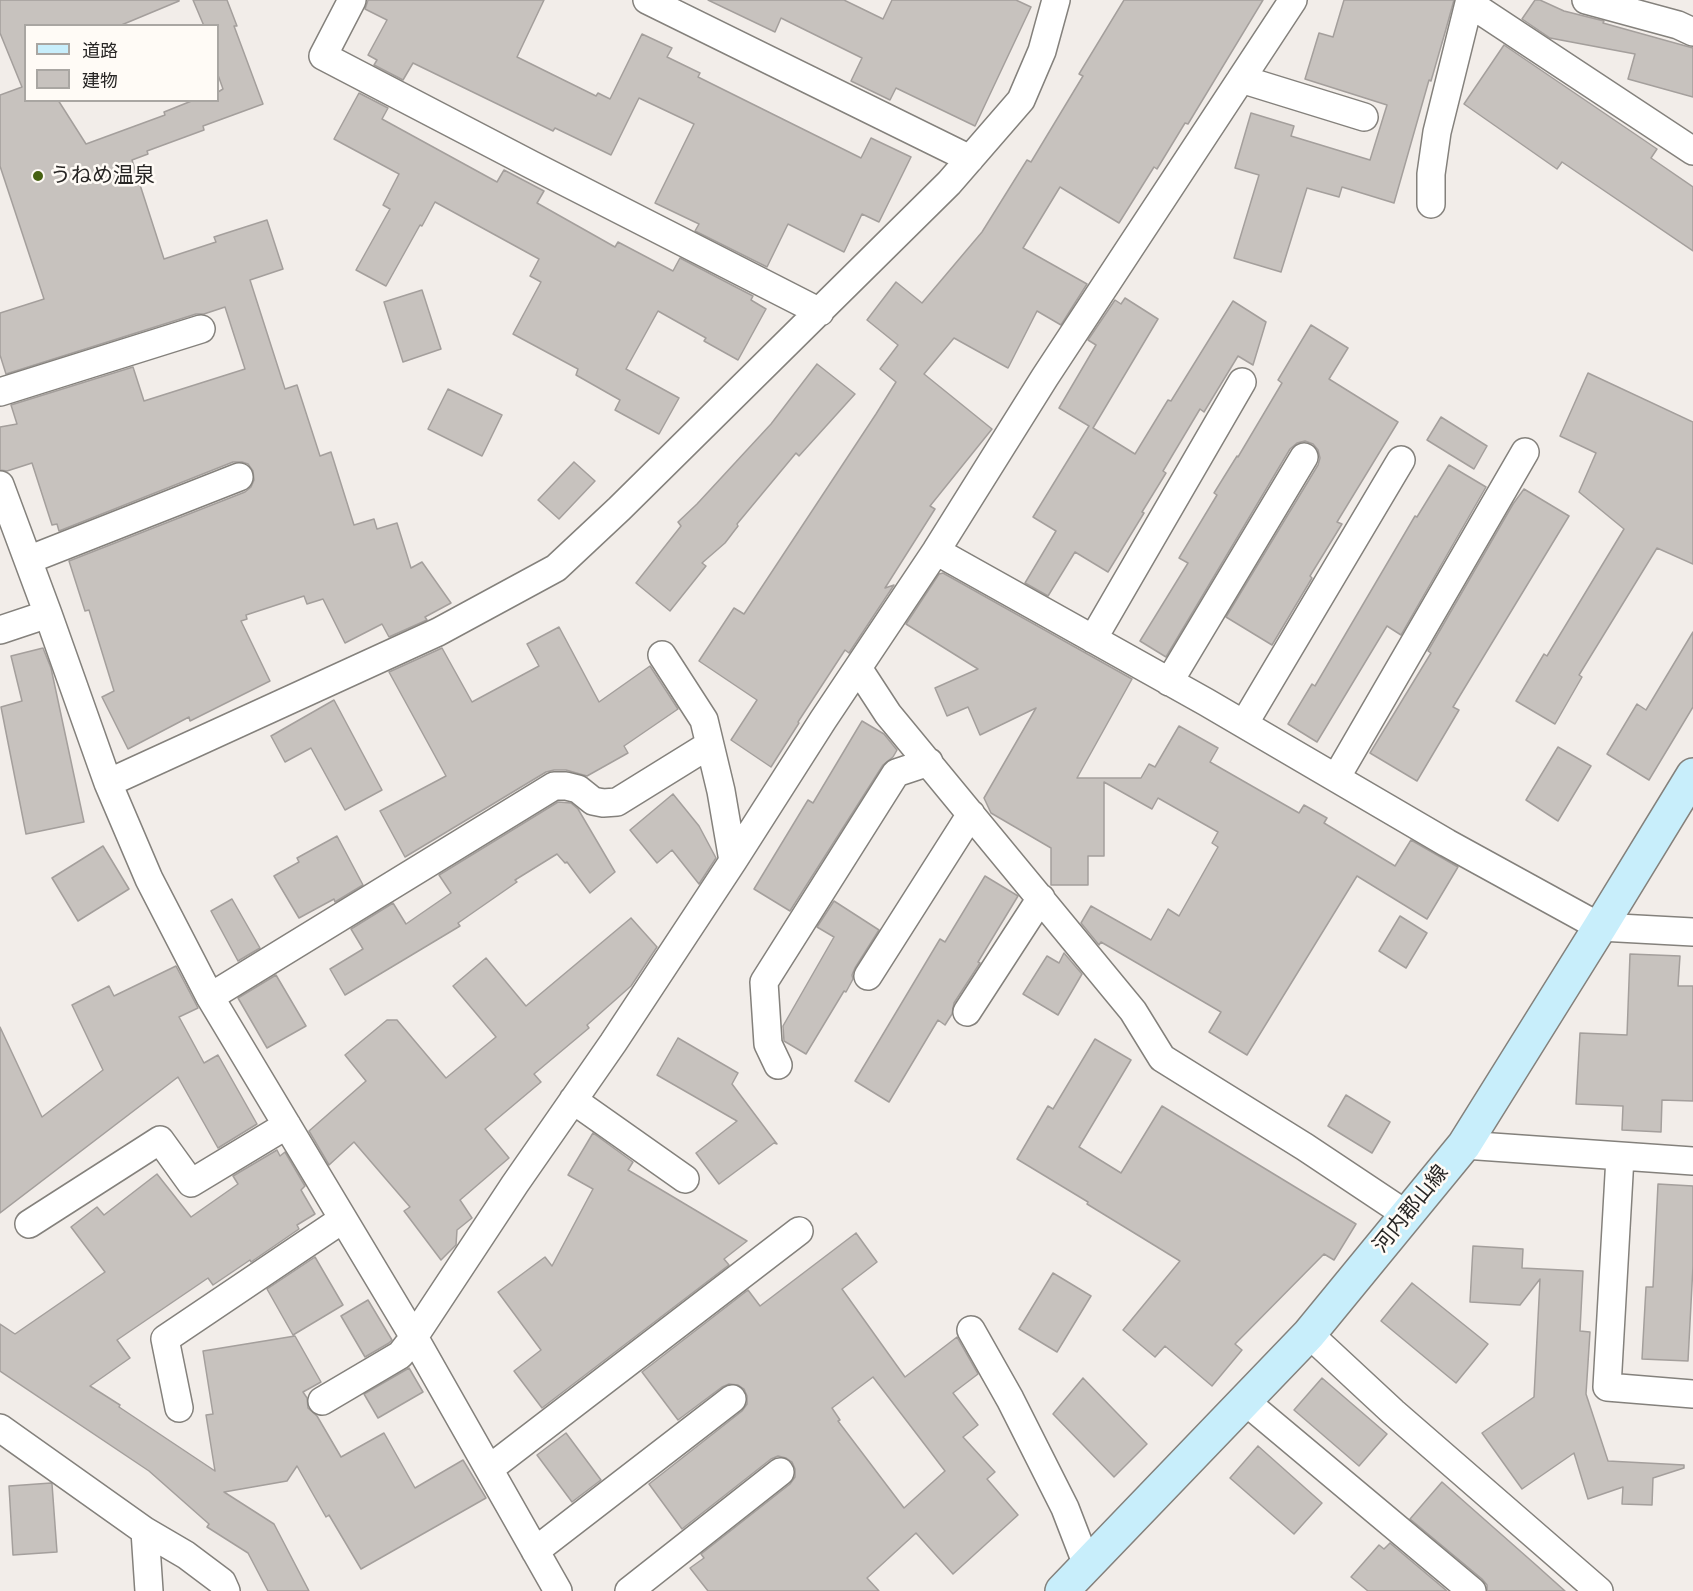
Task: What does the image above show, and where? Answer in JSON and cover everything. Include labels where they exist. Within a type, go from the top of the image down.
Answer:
[{"type":"main road","name":"河内郡山線","points":[[1062,1591],[1309,1334],[1464,1145],[1693,775]]},
{"type":"street","points":[[352,0],[323,56],[820,312]]},
{"type":"street","points":[[647,0],[970,159]]},
{"type":"street","points":[[108,783],[438,632],[556,568],[619,509],[949,183],[1021,100],[1042,51],[1056,0]]},
{"type":"street","points":[[322,1401],[400,1355],[414,1337],[734,861],[936,551],[1045,377],[1293,0]]},
{"type":"street","points":[[1586,0],[1678,25],[1693,32]]},
{"type":"street","points":[[1431,204],[1431,174],[1437,132],[1469,2],[1693,151]]},
{"type":"street","points":[[1242,80],[1364,117]]},
{"type":"street","points":[[0,392],[201,329]]},
{"type":"street","points":[[1093,639],[1242,382]]},
{"type":"street","points":[[1336,778],[1526,452]]},
{"type":"street","points":[[1169,682],[1304,457]]},
{"type":"street","points":[[1244,724],[1401,460]]},
{"type":"street","points":[[28,560],[239,477]]},
{"type":"street","points":[[0,485],[108,783],[149,879],[210,997],[414,1337],[558,1591]]},
{"type":"street","points":[[936,551],[1244,724],[1447,843],[1600,927],[1693,932]]},
{"type":"street","points":[[0,630],[48,614]]},
{"type":"street","points":[[662,655],[704,720],[721,791],[734,861]]},
{"type":"street","points":[[858,668],[888,714],[1133,1011],[1162,1058],[1407,1215]]},
{"type":"street","points":[[210,997],[554,786],[578,789],[593,801],[617,802],[709,745]]},
{"type":"street","points":[[778,1065],[768,1044],[764,982],[896,773],[928,762]]},
{"type":"street","points":[[868,976],[971,814]]},
{"type":"street","points":[[967,1012],[1041,898]]},
{"type":"street","points":[[573,1100],[685,1179]]},
{"type":"street","points":[[29,1224],[160,1140],[191,1183],[287,1125]]},
{"type":"street","points":[[1464,1145],[1693,1161]]},
{"type":"street","points":[[1620,1156],[1607,1387],[1693,1394]]},
{"type":"street","points":[[178,1408],[165,1339],[343,1219]]},
{"type":"street","points":[[489,1469],[799,1231]]},
{"type":"street","points":[[971,1330],[1010,1399],[1065,1508],[1087,1565]]},
{"type":"street","points":[[1309,1334],[1393,1412],[1599,1591]]},
{"type":"street","points":[[536,1551],[732,1399]]},
{"type":"street","points":[[1245,1401],[1472,1591]]},
{"type":"street","points":[[0,1428],[145,1531],[186,1555],[222,1582],[226,1591]]},
{"type":"street","points":[[629,1591],[780,1472]]},
{"type":"street","points":[[145,1531],[149,1591]]},
{"type":"building","points":[[0,0],[179,0],[124,24],[24,24],[24,102],[59,102],[86,144],[165,115],[164,112],[189,102],[219,102],[219,91],[223,89],[219,78],[219,24],[203,24],[193,0],[227,0],[237,26],[234,26],[263,104],[203,126],[204,130],[147,151],[148,154],[132,160],[164,259],[216,242],[214,237],[267,220],[283,269],[250,280],[285,389],[297,385],[320,456],[331,452],[354,525],[374,519],[377,529],[397,523],[411,568],[422,562],[451,603],[425,617],[427,620],[389,637],[382,624],[345,643],[323,599],[307,604],[304,596],[246,615],[247,619],[241,621],[270,681],[190,721],[189,717],[128,749],[102,697],[114,691],[89,610],[85,611],[69,561],[245,492],[254,480],[253,471],[248,464],[233,462],[59,531],[57,524],[52,525],[32,463],[7,471],[0,470],[0,427],[17,424],[11,405],[133,367],[144,401],[245,369],[225,307],[6,374],[0,355],[0,313],[44,299],[0,166],[0,95],[22,87],[0,33]]},
{"type":"building","points":[[368,0],[544,0],[517,57],[596,96],[598,93],[610,99],[642,34],[672,48],[667,57],[700,73],[698,77],[861,158],[871,138],[911,157],[879,222],[862,214],[844,252],[788,224],[767,267],[695,231],[699,224],[655,203],[694,124],[639,98],[611,155],[555,128],[553,131],[413,63],[403,80],[374,65],[377,60],[368,55],[387,20],[365,9]]},
{"type":"building","points":[[708,0],[844,0],[883,19],[892,0],[1016,0],[1031,7],[975,126],[896,88],[890,100],[851,81],[862,58],[781,18],[775,32]]},
{"type":"building","points":[[1124,0],[1263,0],[1188,124],[1185,123],[1157,169],[1154,167],[1119,223],[1060,187],[1023,248],[1087,284],[1061,325],[1037,311],[1008,368],[954,338],[924,374],[992,429],[930,506],[935,509],[885,588],[894,585],[849,653],[845,650],[771,767],[731,740],[757,700],[699,661],[734,608],[744,614],[896,382],[880,369],[898,345],[867,320],[896,282],[922,303],[982,232],[1027,160],[1031,162],[1083,76],[1079,74]]},
{"type":"building","points":[[1344,0],[1454,0],[1394,203],[1342,187],[1339,197],[1307,188],[1281,272],[1234,258],[1259,175],[1235,168],[1251,113],[1294,126],[1291,136],[1370,160],[1387,105],[1305,79],[1319,33],[1333,37]]},
{"type":"building","points":[[1535,0],[1564,11],[1604,21],[1603,23],[1693,48],[1693,97],[1628,79],[1635,54],[1550,38],[1522,19]]},
{"type":"building","points":[[1504,45],[1657,149],[1651,158],[1693,187],[1693,251],[1562,162],[1557,169],[1464,104]]},
{"type":"building","points":[[359,93],[388,108],[382,119],[497,182],[504,170],[544,191],[537,203],[615,247],[618,242],[673,271],[680,258],[753,296],[751,300],[766,309],[738,360],[704,341],[706,338],[658,311],[626,369],[679,398],[659,434],[615,410],[620,400],[576,375],[578,369],[513,334],[541,282],[530,276],[539,259],[435,202],[386,286],[356,270],[390,209],[383,205],[399,174],[334,139]]},
{"type":"building","points":[[422,290],[441,349],[403,362],[384,302]]},
{"type":"building","points":[[1125,298],[1158,319],[1093,428],[1135,454],[1233,301],[1266,322],[1253,365],[1238,356],[1204,412],[1200,409],[1163,471],[1166,473],[1142,512],[1144,513],[1108,572],[1075,552],[1048,596],[1025,583],[1056,531],[1033,517],[1089,426],[1059,408],[1096,345],[1088,340],[1115,300],[1121,304]]},
{"type":"building","points":[[1311,325],[1348,348],[1329,379],[1398,422],[1337,522],[1342,524],[1272,645],[1226,617],[1318,465],[1320,458],[1318,450],[1313,444],[1305,441],[1297,443],[1290,449],[1166,657],[1140,641],[1188,563],[1179,558],[1217,495],[1214,493],[1282,383],[1278,380]]},
{"type":"building","points":[[817,364],[855,394],[799,456],[796,453],[737,524],[738,526],[725,543],[702,563],[706,566],[670,611],[636,583],[681,526],[678,522],[771,424]]},
{"type":"building","points":[[1588,373],[1693,422],[1693,564],[1657,548],[1579,675],[1582,677],[1555,724],[1516,701],[1544,654],[1547,656],[1624,529],[1579,492],[1596,453],[1560,436]]},
{"type":"building","points":[[448,389],[502,415],[482,456],[428,429]]},
{"type":"building","points":[[1441,417],[1487,446],[1474,469],[1427,440]]},
{"type":"building","points":[[574,462],[595,481],[559,519],[538,500]]},
{"type":"building","points":[[1449,465],[1486,487],[1401,635],[1387,626],[1317,742],[1288,724],[1312,684],[1315,686],[1415,516],[1417,517]]},
{"type":"building","points":[[1524,489],[1569,516],[1453,707],[1459,710],[1417,781],[1370,753],[1431,653],[1428,651],[1513,504]]},
{"type":"building","points":[[943,573],[1132,679],[1077,778],[1141,778],[1149,764],[1155,767],[1179,726],[1218,748],[1210,762],[1299,813],[1304,805],[1327,818],[1324,823],[1395,866],[1411,840],[1458,867],[1427,919],[1357,876],[1247,1055],[1209,1032],[1221,1012],[1101,942],[1099,945],[1081,923],[1091,906],[1151,940],[1168,909],[1179,916],[1218,847],[1212,843],[1218,832],[1158,798],[1152,809],[1104,782],[1104,856],[1088,856],[1088,885],[1051,885],[1051,848],[991,813],[984,798],[1036,708],[980,735],[968,707],[947,716],[935,688],[978,669],[906,624],[939,574]]},
{"type":"building","points":[[559,627],[599,702],[650,666],[678,709],[624,746],[628,753],[587,776],[566,770],[546,772],[405,857],[380,811],[446,776],[389,672],[442,648],[472,702],[539,666],[527,644]]},
{"type":"building","points":[[1693,632],[1693,707],[1649,780],[1607,754],[1637,704],[1646,710]]},
{"type":"building","points":[[43,648],[51,668],[84,822],[26,834],[1,707],[22,701],[11,656]]},
{"type":"building","points":[[334,700],[382,790],[345,810],[311,748],[285,762],[271,736]]},
{"type":"building","points":[[862,721],[884,734],[897,750],[893,757],[883,765],[790,911],[754,889],[808,800],[813,803]]},
{"type":"building","points":[[1558,747],[1591,766],[1558,821],[1526,800]]},
{"type":"building","points":[[673,794],[699,826],[716,858],[699,884],[672,850],[657,863],[630,830]]},
{"type":"building","points":[[558,802],[571,803],[578,809],[615,872],[590,893],[567,862],[565,863],[557,854],[515,880],[517,882],[458,923],[460,926],[345,995],[330,969],[363,949],[351,929],[393,903],[406,924],[451,893],[439,875]]},
{"type":"building","points":[[337,836],[363,885],[335,902],[334,899],[299,918],[274,876],[299,862],[297,858]]},
{"type":"building","points":[[103,846],[129,889],[78,921],[52,878]]},
{"type":"building","points":[[985,876],[1018,896],[954,1003],[952,1014],[945,1025],[938,1020],[889,1102],[855,1081],[940,939],[945,942]]},
{"type":"building","points":[[232,899],[260,948],[238,961],[211,911]]},
{"type":"building","points":[[834,901],[879,930],[855,968],[853,979],[846,992],[844,991],[806,1054],[784,1041],[783,1026],[834,937],[817,927]]},
{"type":"building","points":[[1400,916],[1427,933],[1406,968],[1379,951]]},
{"type":"building","points":[[631,918],[657,947],[631,986],[587,1025],[589,1028],[534,1074],[541,1082],[485,1129],[509,1158],[460,1200],[472,1218],[457,1230],[456,1245],[441,1260],[404,1211],[410,1207],[354,1142],[329,1165],[309,1131],[366,1081],[345,1055],[387,1020],[397,1020],[446,1078],[496,1037],[453,986],[486,958],[526,1006]]},
{"type":"building","points":[[1064,953],[1082,974],[1058,1015],[1023,994],[1047,956],[1059,963]]},
{"type":"building","points":[[1630,954],[1680,956],[1678,986],[1693,986],[1693,1101],[1662,1100],[1661,1132],[1622,1130],[1623,1106],[1576,1104],[1580,1033],[1627,1035]]},
{"type":"building","points":[[176,966],[198,1008],[179,1017],[204,1063],[218,1055],[257,1124],[218,1148],[178,1077],[0,1213],[0,1027],[42,1117],[103,1070],[72,1005],[109,986],[114,996]]},
{"type":"building","points":[[276,975],[306,1026],[267,1048],[238,998]]},
{"type":"building","points":[[678,1038],[738,1073],[732,1084],[777,1144],[774,1143],[719,1184],[696,1153],[737,1121],[657,1075]]},
{"type":"building","points":[[1095,1039],[1131,1060],[1079,1147],[1121,1173],[1162,1106],[1356,1224],[1334,1260],[1324,1254],[1235,1344],[1242,1350],[1212,1386],[1165,1346],[1155,1357],[1123,1330],[1180,1261],[1017,1159],[1048,1106],[1053,1109]]},
{"type":"building","points":[[1346,1095],[1390,1122],[1372,1153],[1328,1126]]},
{"type":"building","points":[[593,1133],[633,1162],[628,1170],[747,1241],[724,1259],[729,1265],[542,1408],[514,1371],[541,1350],[498,1292],[545,1257],[552,1266],[593,1189],[568,1175]]},
{"type":"building","points":[[277,1150],[280,1156],[285,1152],[305,1186],[301,1190],[315,1214],[297,1225],[299,1229],[251,1262],[250,1260],[213,1285],[208,1278],[117,1340],[130,1358],[90,1386],[215,1471],[206,1415],[213,1414],[203,1351],[295,1336],[321,1382],[303,1392],[307,1398],[308,1408],[317,1416],[341,1457],[384,1433],[415,1488],[463,1460],[486,1498],[361,1569],[329,1515],[326,1517],[297,1466],[287,1481],[224,1492],[274,1524],[309,1591],[268,1591],[248,1553],[207,1527],[209,1524],[149,1471],[0,1371],[0,1324],[15,1334],[105,1272],[71,1227],[97,1207],[104,1215],[157,1174],[191,1217],[238,1184],[233,1176]]},
{"type":"building","points":[[1658,1184],[1693,1186],[1693,1266],[1688,1361],[1642,1359],[1646,1287],[1653,1287]]},
{"type":"building","points":[[856,1233],[877,1262],[842,1289],[905,1377],[957,1337],[978,1374],[953,1393],[978,1425],[963,1437],[995,1472],[987,1479],[1018,1515],[953,1574],[916,1533],[867,1578],[879,1591],[708,1591],[690,1568],[704,1558],[701,1554],[790,1484],[795,1477],[795,1469],[792,1462],[786,1458],[778,1456],[771,1459],[682,1529],[649,1484],[742,1411],[747,1404],[747,1396],[744,1389],[738,1385],[729,1384],[678,1420],[642,1372],[748,1290],[760,1306]],"holes":[[[873,1377],[945,1471],[904,1508],[838,1421],[840,1420],[832,1408]]]},
{"type":"building","points":[[1473,1246],[1523,1249],[1522,1268],[1583,1271],[1580,1331],[1590,1332],[1586,1394],[1608,1461],[1684,1465],[1684,1468],[1653,1478],[1652,1505],[1622,1504],[1623,1487],[1588,1499],[1574,1453],[1522,1489],[1482,1433],[1534,1397],[1540,1279],[1520,1305],[1470,1302]]},
{"type":"building","points":[[315,1257],[343,1305],[293,1335],[267,1289]]},
{"type":"building","points":[[1053,1273],[1091,1296],[1057,1352],[1019,1329]]},
{"type":"building","points":[[1412,1283],[1488,1344],[1456,1383],[1381,1321]]},
{"type":"building","points":[[368,1300],[392,1340],[365,1357],[341,1316]]},
{"type":"building","points":[[409,1368],[423,1392],[378,1418],[364,1394]]},
{"type":"building","points":[[1083,1378],[1147,1444],[1114,1477],[1053,1414]]},
{"type":"building","points":[[1322,1378],[1387,1434],[1359,1466],[1294,1410]]},
{"type":"building","points":[[566,1433],[601,1480],[572,1502],[537,1455]]},
{"type":"building","points":[[1258,1446],[1322,1503],[1294,1534],[1230,1478]]},
{"type":"building","points":[[1442,1482],[1565,1591],[1487,1591],[1487,1585],[1482,1579],[1410,1519]]},
{"type":"building","points":[[51,1483],[57,1552],[13,1555],[9,1486]]},
{"type":"building","points":[[1390,1543],[1447,1591],[1368,1591],[1351,1577],[1379,1545],[1384,1549]]},
{"type":"place","name":"うねめ温泉","points":[[38,176]]}]
